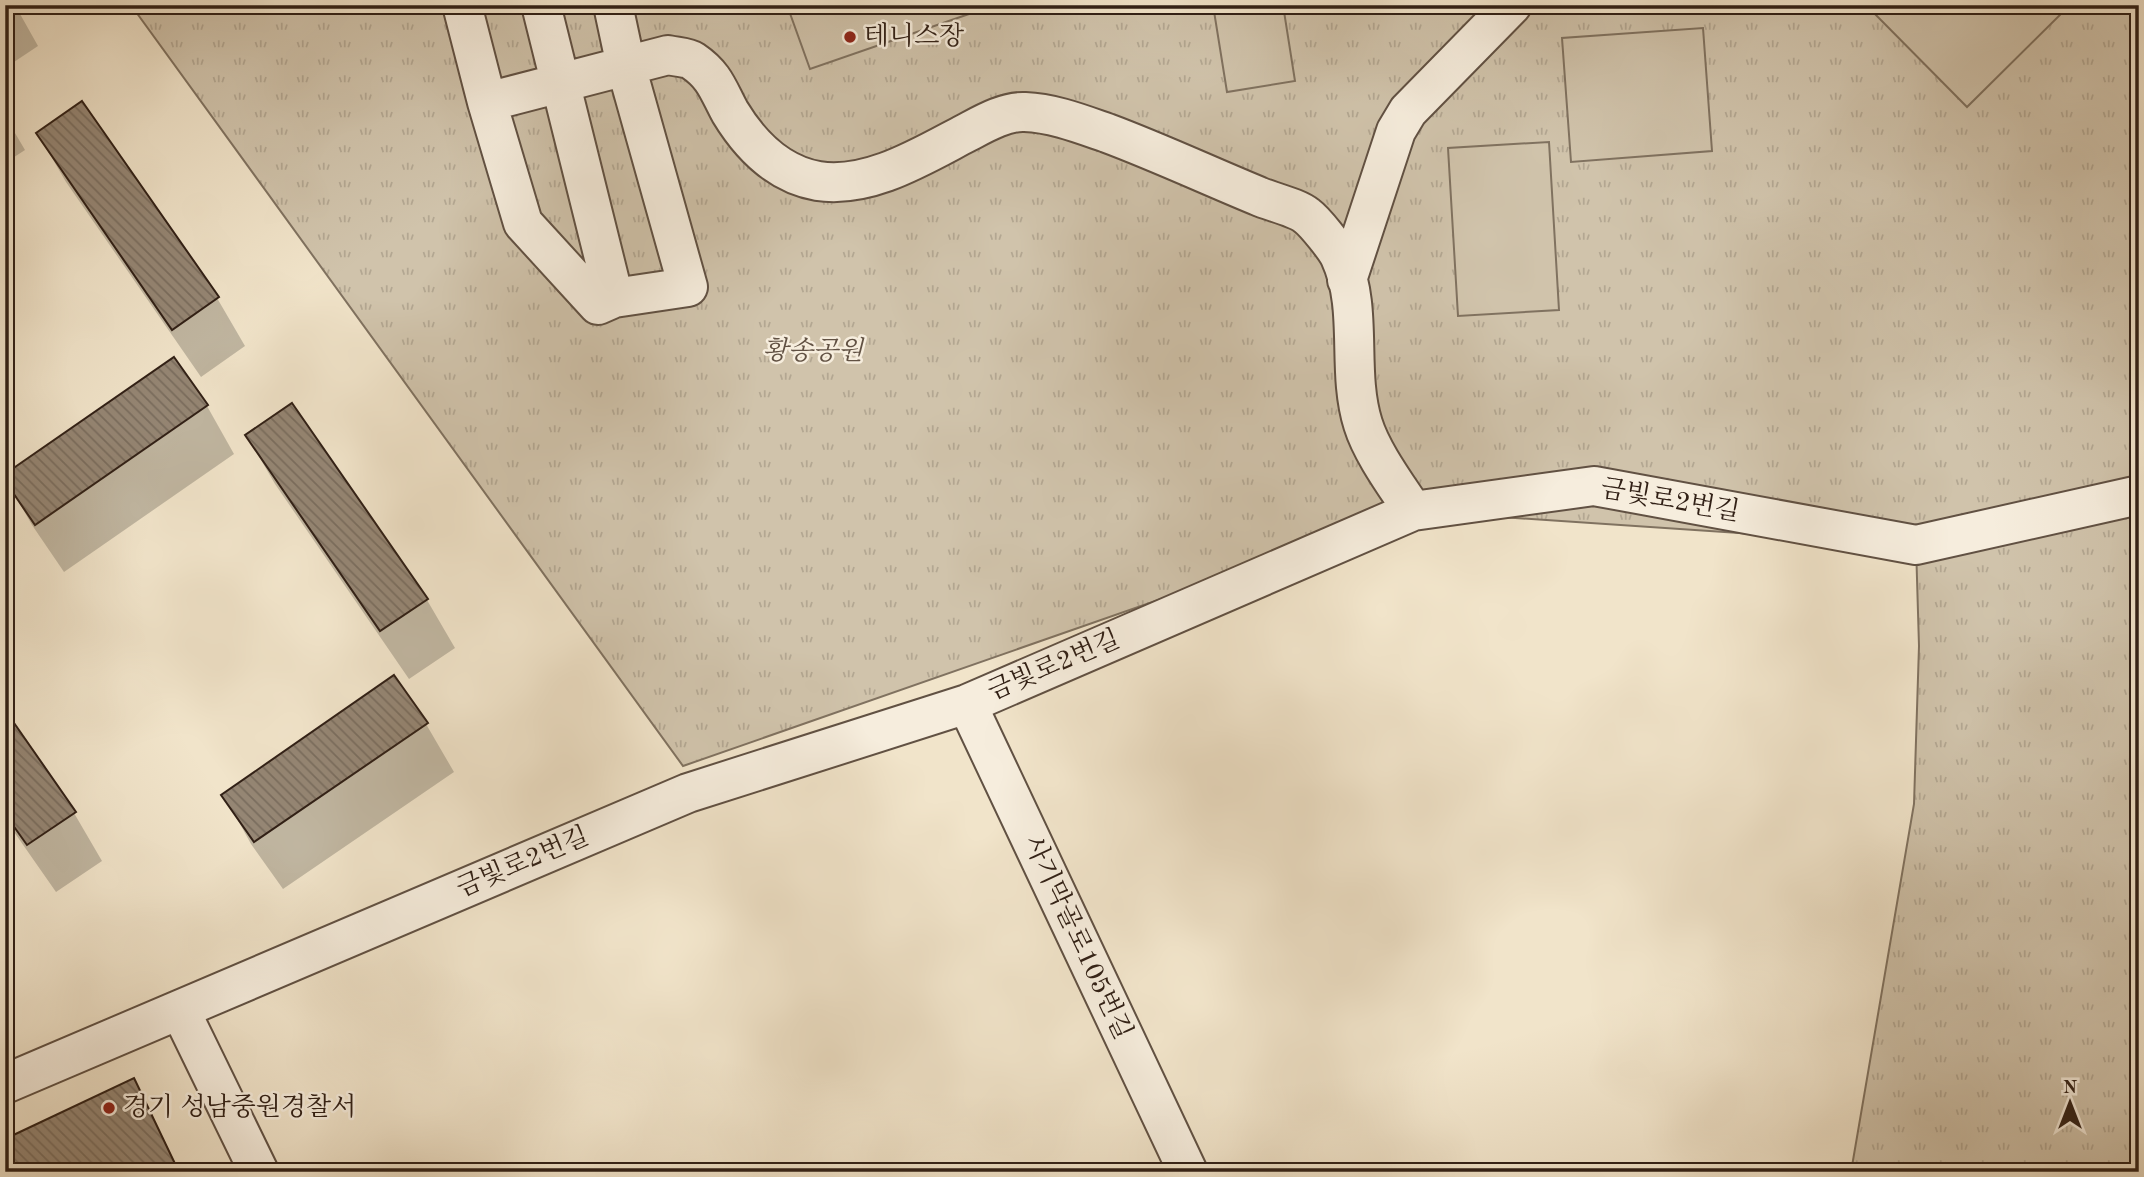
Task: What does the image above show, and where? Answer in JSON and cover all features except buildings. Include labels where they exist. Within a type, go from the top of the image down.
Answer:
[{"type":"street","points":[[462,5],[523,223],[598,305],[614,298],[688,287],[626,66],[613,5]]},
{"type":"street","points":[[541,5],[614,298]]},
{"type":"street","points":[[1347,280],[1396,131],[1408,111],[1513,5]]},
{"type":"street","points":[[487,102],[668,55],[691,60],[716,81],[730,111],[750,141],[769,159],[794,174],[817,181],[864,181],[987,121],[1023,112],[1071,120],[1156,151],[1307,215],[1339,255],[1347,280],[1355,321],[1355,369],[1363,424],[1413,511]]},
{"type":"street","name":"금빛로2번길","points":[[5,1084],[688,793],[967,704],[1413,511],[1594,486],[1916,545],[2139,495]]},
{"type":"street","name":"사기막골로105번길","points":[[967,704],[1188,1172]]},
{"type":"street","points":[[180,1010],[259,1172]]},
{"type":"green space","name":"황송공원","points":[[131,5],[2139,5],[2139,1172],[1851,1172],[1914,804],[1919,646],[1916,545],[1413,511],[683,766]]},
{"type":"green space","name":"테니스장","points":[[787,5],[995,5],[810,69]]},
{"type":"green space","points":[[1213,5],[1283,5],[1295,81],[1227,92]]},
{"type":"green space","points":[[1866,5],[2070,5],[1967,107]]},
{"type":"green space","points":[[1703,28],[1712,151],[1571,162],[1562,38]]},
{"type":"green space","points":[[1549,142],[1559,310],[1458,316],[1448,148]]},
{"type":"place","name":"테니스장","points":[[850,37]]},
{"type":"place","name":"경기 성남중원경찰서","points":[[109,1108]]}]
